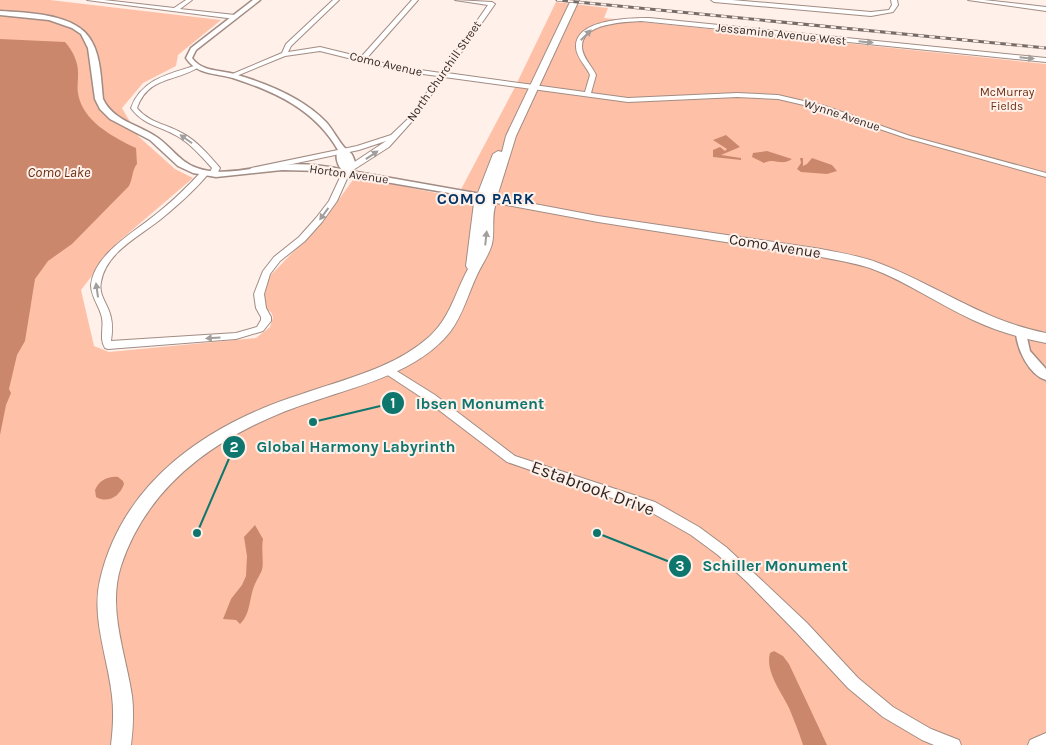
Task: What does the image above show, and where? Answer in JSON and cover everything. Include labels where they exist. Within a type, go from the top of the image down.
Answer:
[{"type":"main road","points":[[121,745],[123,722],[122,698],[108,614],[108,591],[111,569],[125,533],[139,510],[171,472],[216,436],[275,408],[387,369],[414,355],[446,328],[472,274],[480,262],[487,239],[486,198],[509,148],[511,136],[539,87],[575,0]]},
{"type":"main road","name":"Como Avenue","points":[[486,198],[598,219],[812,251],[854,260],[900,277],[972,314],[1021,333],[1046,338]]},
{"type":"street","points":[[90,0],[235,17]]},
{"type":"street","points":[[122,4],[128,0]]},
{"type":"street","points":[[175,10],[189,0]]},
{"type":"street","points":[[196,67],[189,58],[193,49],[257,0]]},
{"type":"street","points":[[284,54],[288,45],[336,0]]},
{"type":"street","points":[[362,60],[415,0]]},
{"type":"street","name":"North Churchill Street","points":[[347,171],[386,145],[413,117],[492,4],[458,0]]},
{"type":"street","points":[[714,0],[871,14],[891,11],[895,5],[894,0]]},
{"type":"street","points":[[971,0],[1046,9]]},
{"type":"street","points":[[0,12],[48,18],[63,22],[79,30],[90,43],[99,99],[106,110],[119,121],[153,138],[185,167],[209,174]]},
{"type":"street","name":"Jessamine Avenue West","points":[[588,94],[593,81],[593,75],[580,53],[580,40],[585,34],[596,27],[627,20],[649,20],[1046,60]]},
{"type":"street","name":"Como Avenue","points":[[232,76],[284,54],[320,49],[338,52],[362,60],[442,76],[539,87]]},
{"type":"street","points":[[196,67],[232,76],[286,97],[308,110],[331,130],[342,150],[340,154],[342,165],[347,171],[333,201],[319,220],[302,239],[277,259],[266,273],[259,294],[261,308],[266,321],[260,329],[236,336],[112,345],[106,342],[107,317],[96,292],[96,281],[106,261],[209,174],[216,168],[193,144],[180,134],[147,121],[138,115],[134,108],[139,95],[154,83],[196,67]]},
{"type":"street","name":"Wynne Avenue","points":[[539,87],[628,100],[750,95],[794,100],[823,107],[908,137],[1046,175]]},
{"type":"street","name":"North Churchill Street","points":[[251,171],[342,150],[359,148],[394,136]]},
{"type":"street","name":"Horton Avenue","points":[[209,174],[298,167],[347,171],[486,198]]},
{"type":"street","points":[[1021,333],[1025,354],[1046,376]]},
{"type":"street","name":"Estabrook Drive","points":[[387,369],[431,398],[511,459],[651,506],[695,531],[722,551],[751,578],[802,628],[853,683],[888,712],[928,735],[954,745]]},
{"type":"street","points":[[1035,745],[1046,740]]},
{"type":"green space","name":"McMurray Fields","points":[[0,0],[50,0],[221,20],[178,55],[176,66],[143,83],[122,108],[138,136],[175,169],[193,178],[117,243],[81,290],[94,346],[109,352],[256,338],[270,327],[273,317],[271,312],[263,308],[267,279],[324,220],[355,177],[457,197],[514,89],[556,2],[608,8],[604,18],[1046,64],[1046,745],[0,745]]},
{"type":"water","name":"Como Lake","points":[[0,39],[65,42],[77,63],[78,93],[86,112],[100,127],[136,148],[137,164],[129,186],[72,244],[48,261],[35,279],[25,341],[17,355],[9,389],[11,393],[6,405],[0,435]]},
{"type":"water","points":[[726,135],[740,147],[721,155],[741,158],[741,160],[713,157],[713,150],[720,147],[725,151],[727,149],[713,140]]},
{"type":"water","points":[[767,151],[792,159],[785,162],[768,161],[764,163],[752,157],[753,153]]},
{"type":"water","points":[[800,158],[803,158],[803,166],[812,158],[832,165],[837,171],[827,174],[801,172],[797,169],[801,163]]},
{"type":"water","points":[[110,477],[118,477],[124,484],[117,495],[105,500],[96,497],[95,490],[101,482]]},
{"type":"water","points":[[255,525],[263,539],[263,567],[253,589],[244,620],[240,624],[236,620],[223,619],[231,599],[242,585],[246,576],[247,556],[244,537]]},
{"type":"water","points":[[774,651],[783,656],[789,664],[827,745],[803,745],[789,708],[772,674],[769,660],[770,653]]},
{"type":"railway","points":[[557,0],[1046,48]]},
{"type":"place","name":"Ibsen Monument","points":[[313,422]]},
{"type":"place","name":"Global Harmony Labyrinth","points":[[197,533]]},
{"type":"place","name":"Schiller Monument","points":[[597,533]]},
{"type":"district","name":"COMO PARK","points":[[486,198]]}]
